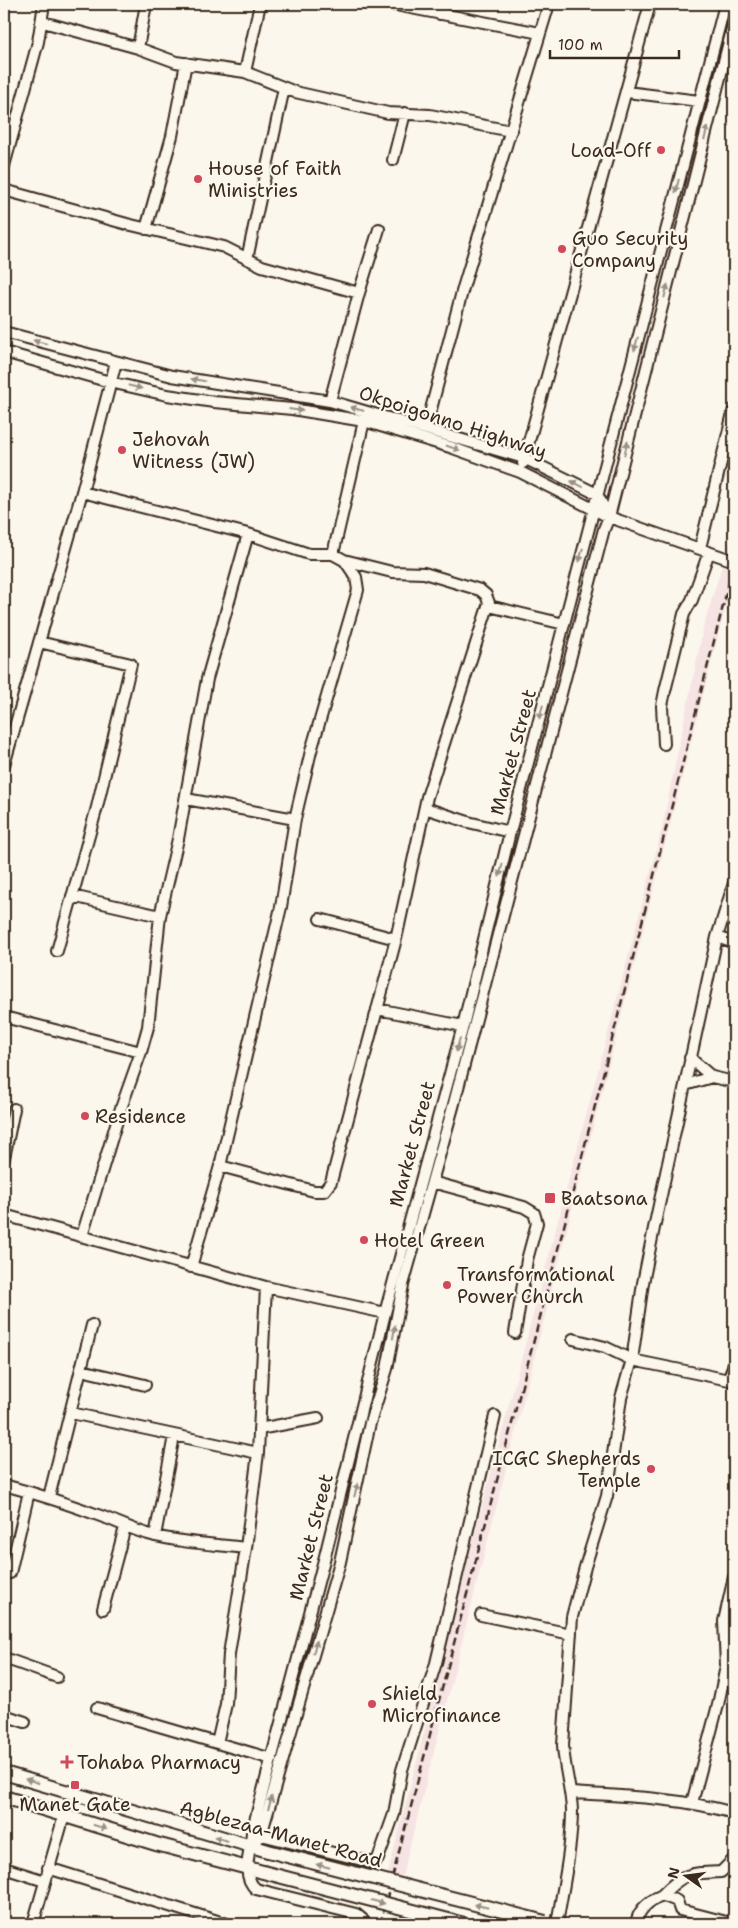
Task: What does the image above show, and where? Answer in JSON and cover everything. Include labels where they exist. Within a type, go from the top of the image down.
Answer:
[{"type":"main road","name":"Agblezaa-Manet Road","points":[[4,1773],[251,1848],[551,1924]]},
{"type":"main road","points":[[4,1797],[156,1844],[464,1924]]},
{"type":"street","points":[[4,166],[43,22],[44,4]]},
{"type":"street","points":[[138,48],[146,4]]},
{"type":"street","points":[[245,72],[260,4]]},
{"type":"street","points":[[390,4],[442,9],[540,33]]},
{"type":"street","points":[[426,428],[463,288],[550,4]]},
{"type":"street","points":[[520,472],[650,4]]},
{"type":"street","name":"Market Street","points":[[246,1868],[251,1848],[252,1832],[385,1313],[463,1026],[510,832],[593,508],[725,4]]},
{"type":"street","points":[[43,22],[138,48],[164,59],[245,72],[284,88],[388,113],[430,116],[511,132]]},
{"type":"street","name":"Market Street","points":[[251,1848],[261,1835],[340,1562],[370,1424],[387,1369],[403,1285],[432,1182],[604,529],[609,517],[734,22]]},
{"type":"street","points":[[146,228],[172,136],[186,63]]},
{"type":"street","points":[[247,258],[284,88]]},
{"type":"street","points":[[627,92],[699,102]]},
{"type":"street","points":[[393,160],[405,113]]},
{"type":"street","points":[[4,190],[224,247],[277,271],[359,293]]},
{"type":"street","points":[[330,401],[359,293],[379,229]]},
{"type":"street","name":"Okpoigonno Highway","points":[[4,332],[172,376],[330,401],[524,458],[597,493],[614,497]]},
{"type":"street","name":"Okpoigonno Highway","points":[[4,352],[110,382],[214,402],[292,409],[364,421],[450,447],[520,472],[609,517],[734,561]]},
{"type":"street","points":[[4,765],[82,492],[116,362]]},
{"type":"street","points":[[664,744],[662,706],[665,690],[684,614],[692,600],[734,409]]},
{"type":"street","points":[[333,554],[364,421]]},
{"type":"street","points":[[82,492],[248,534],[309,554],[333,554],[344,560],[392,572],[424,573],[480,590],[486,594],[489,606],[441,748],[425,808],[396,940],[331,1182],[324,1190],[314,1191],[220,1166]]},
{"type":"street","points":[[597,493],[609,517]]},
{"type":"street","points":[[82,1236],[120,1111],[142,1052],[150,1012],[160,916],[186,799],[207,679],[248,534]]},
{"type":"street","points":[[191,1267],[220,1166],[281,907],[295,819],[311,751],[358,590],[356,577],[344,560]]},
{"type":"street","points":[[489,606],[564,624]]},
{"type":"street","points":[[39,642],[131,664],[97,807],[57,951]]},
{"type":"street","points":[[186,799],[295,819]]},
{"type":"street","points":[[425,808],[468,822],[510,832]]},
{"type":"street","points":[[551,1924],[571,1828],[571,1793],[563,1745],[572,1618],[582,1575],[607,1496],[621,1398],[632,1360],[645,1274],[717,937],[734,883]]},
{"type":"street","points":[[72,896],[160,916]]},
{"type":"street","points":[[320,919],[396,940]]},
{"type":"street","points":[[717,937],[734,943]]},
{"type":"street","points":[[377,1009],[463,1026]]},
{"type":"street","points":[[4,1017],[142,1052]]},
{"type":"street","points":[[690,1058],[712,1077],[734,1082]]},
{"type":"street","points":[[685,1085],[712,1077]]},
{"type":"street","points":[[4,1158],[14,1109]]},
{"type":"street","points":[[432,1182],[517,1205],[534,1213],[537,1223],[527,1260],[515,1333]]},
{"type":"street","points":[[4,1217],[82,1236],[266,1287],[385,1313]]},
{"type":"street","points":[[217,1743],[226,1704],[229,1654],[246,1548],[258,1453],[266,1287]]},
{"type":"street","points":[[49,1497],[92,1325]]},
{"type":"street","points":[[573,1339],[605,1347],[632,1360],[732,1380],[734,1363]]},
{"type":"street","points":[[81,1370],[145,1386]]},
{"type":"street","points":[[71,1413],[258,1453]]},
{"type":"street","points":[[261,1835],[374,1863],[378,1859],[394,1814],[402,1770],[436,1663],[495,1416]]},
{"type":"street","points":[[259,1429],[318,1418]]},
{"type":"street","points":[[155,1536],[174,1436]]},
{"type":"street","points":[[4,1485],[49,1497],[115,1521],[125,1527],[155,1536],[178,1541],[246,1548]]},
{"type":"street","points":[[10,1573],[29,1492]]},
{"type":"street","points":[[103,1609],[125,1527]]},
{"type":"street","points":[[692,1803],[714,1722],[726,1666],[724,1621],[734,1577]]},
{"type":"street","points":[[481,1615],[571,1634]]},
{"type":"street","points":[[4,1658],[57,1677]]},
{"type":"street","points":[[97,1708],[272,1759]]},
{"type":"street","points":[[4,1715],[25,1722]]},
{"type":"street","points":[[571,1793],[662,1798],[734,1813]]},
{"type":"street","points":[[33,1924],[64,1816]]},
{"type":"street","points":[[636,1924],[638,1914],[644,1907],[662,1895],[680,1877],[694,1873],[722,1872],[727,1869],[734,1859]]},
{"type":"street","points":[[4,1868],[45,1880]]},
{"type":"street","points":[[48,1868],[227,1924]]},
{"type":"street","points":[[246,1868],[251,1885],[256,1889],[356,1914],[365,1924]]},
{"type":"street","points":[[662,1895],[677,1901],[680,1910],[734,1924]]},
{"type":"shaded area","points":[[734,527],[734,573],[402,1877],[387,1877],[472,1545],[661,833],[704,625]]},
{"type":"railway","points":[[380,1924],[568,1211],[734,563]]},
{"type":"place","name":"Load-Off","points":[[661,150]]},
{"type":"place","name":"House of Faith Ministries","points":[[198,179]]},
{"type":"place","name":"Guo Security Company","points":[[562,249]]},
{"type":"place","name":"Jehovah Witness (JW)","points":[[122,450]]},
{"type":"place","name":"Residence","points":[[85,1116]]},
{"type":"place","name":"Baatsona","points":[[550,1198]]},
{"type":"place","name":"Hotel Green","points":[[364,1240]]},
{"type":"place","name":"Transformational Power Church","points":[[447,1285]]},
{"type":"place","name":"ICGC Shepherds Temple","points":[[651,1469]]},
{"type":"place","name":"Shield Microfinance","points":[[372,1704]]},
{"type":"place","name":"Tohaba Pharmacy","points":[[67,1762]]},
{"type":"place","name":"Manet Gate","points":[[75,1785]]}]
